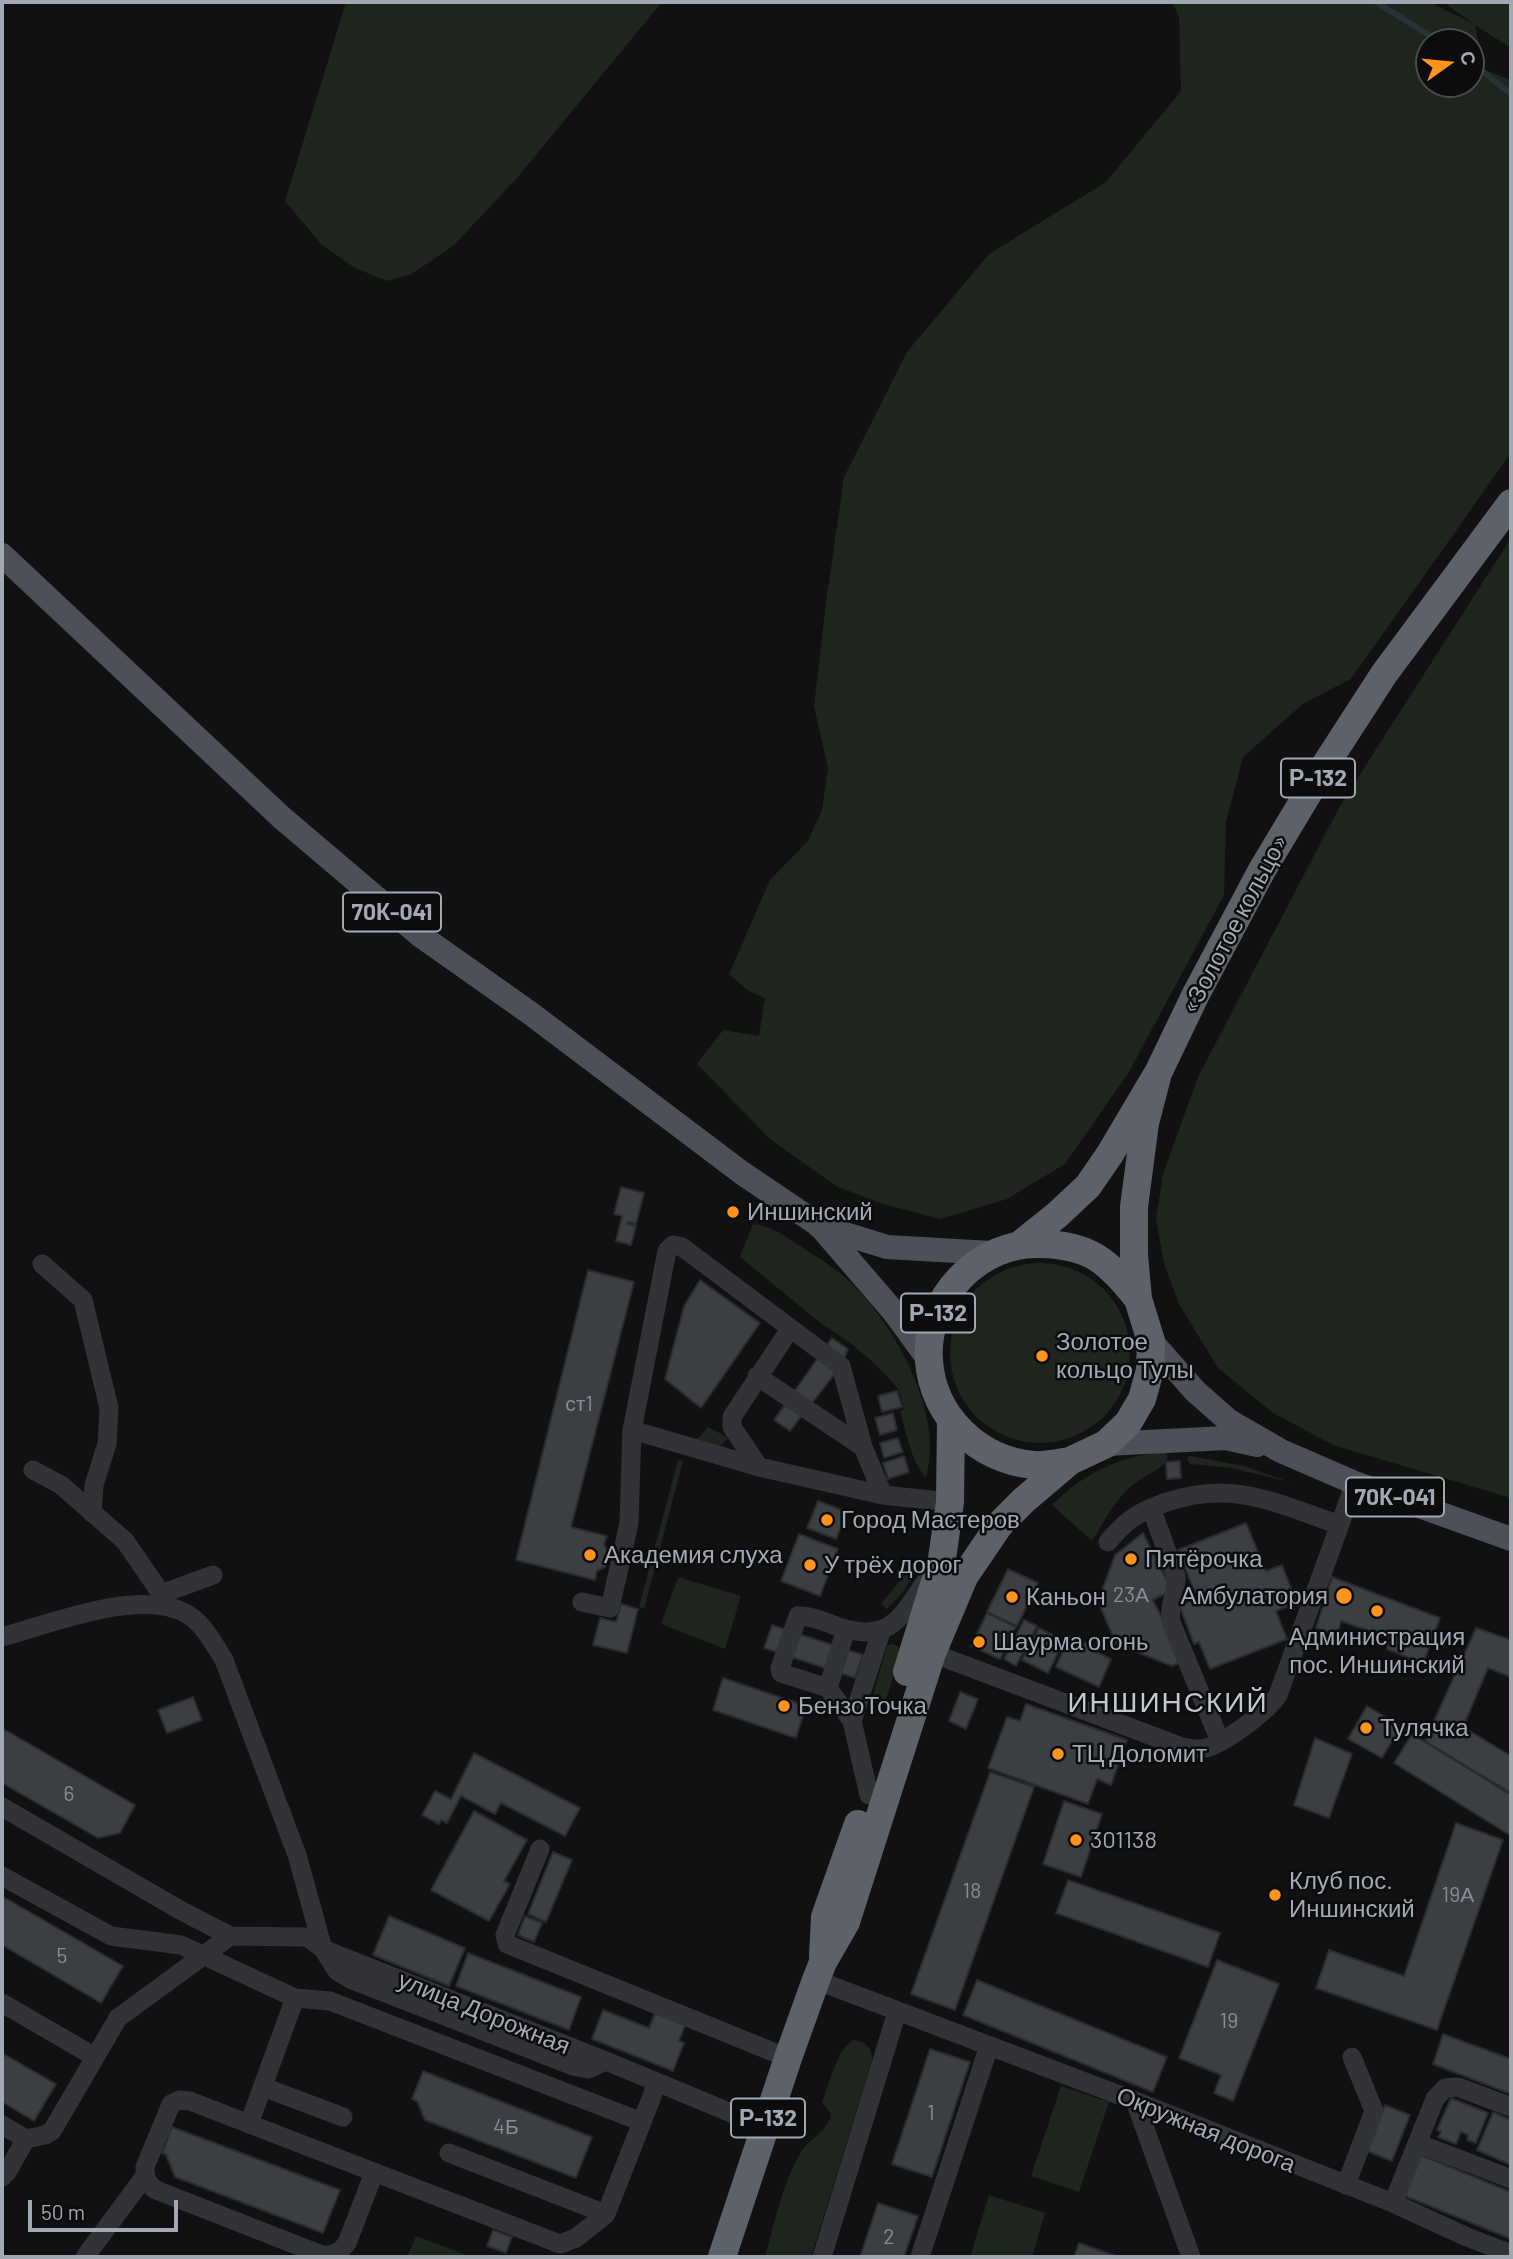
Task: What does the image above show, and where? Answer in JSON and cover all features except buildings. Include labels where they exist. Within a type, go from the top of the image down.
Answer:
[{"type":"highway","name":"«Золотое кольцо»","points":[[1070,1461],[1035,1465],[1012,1462],[989,1453],[968,1439],[951,1420],[936,1391],[929,1360],[933,1325],[946,1295],[968,1270],[991,1253],[1021,1243],[1088,1186],[1158,1073],[1256,881],[1322,770],[1384,674],[1511,503]]},
{"type":"highway","name":"«Золотое кольцо»","points":[[722,2257],[819,1971],[846,1922],[932,1653],[964,1577],[1000,1524],[1024,1500],[1070,1461],[1106,1444],[1128,1423],[1142,1399],[1150,1370],[1151,1341],[1138,1299],[1134,1207],[1145,1123],[1158,1073]]},
{"type":"highway","name":"«Золотое кольцо»","points":[[1021,1243],[1066,1245],[1092,1255],[1116,1272],[1138,1299]]},
{"type":"highway","name":"«Золотое кольцо»","points":[[819,1971],[825,1917],[869,1795],[942,1559],[950,1502],[951,1420]]},
{"type":"main road","name":"70К-041","points":[[2,555],[281,817],[421,936],[530,1013],[742,1173],[819,1226],[894,1311],[929,1360]]},
{"type":"main road","name":"70К-041","points":[[819,1226],[887,1247],[991,1253]]},
{"type":"main road","name":"70К-041","points":[[1151,1341],[1195,1391],[1229,1421],[1281,1451],[1355,1483],[1511,1539]]},
{"type":"main road","name":"70К-041","points":[[1106,1444],[1226,1438],[1281,1451]]},
{"type":"street","points":[[582,1602],[610,1608],[629,1523],[632,1430],[667,1251],[671,1246],[682,1247],[841,1366],[863,1447],[883,1495]]},
{"type":"street","points":[[42,1264],[83,1300],[109,1408],[107,1444],[94,1485],[92,1513]]},
{"type":"street","points":[[759,1467],[731,1422],[734,1412],[790,1329]]},
{"type":"street","points":[[757,1376],[863,1447]]},
{"type":"street","points":[[632,1430],[759,1467],[883,1495],[950,1502]]},
{"type":"street","points":[[33,1470],[61,1485],[125,1541],[165,1600],[189,1615],[208,1634],[224,1660],[297,1855],[323,1949]]},
{"type":"street","points":[[932,1653],[1179,1746],[1198,1749],[1220,1741],[1266,1709],[1278,1695],[1355,1483]]},
{"type":"street","points":[[1108,1542],[1127,1521],[1151,1508],[1191,1495],[1235,1492],[1262,1498],[1340,1525]]},
{"type":"street","points":[[1151,1508],[1177,1580],[1170,1609],[1171,1622],[1220,1741]]},
{"type":"street","points":[[852,1721],[881,1632],[896,1622],[942,1559]]},
{"type":"street","points":[[2,1637],[103,1609],[165,1600],[213,1575]]},
{"type":"street","points":[[869,1795],[852,1721],[828,1688],[780,1671],[799,1615],[846,1629],[881,1632]]},
{"type":"street","points":[[828,1688],[846,1629]]},
{"type":"street","points":[[2,1807],[230,1936],[118,2018],[52,2130],[45,2135],[26,2139],[2,2125]]},
{"type":"street","points":[[540,1849],[505,1935],[507,1944],[788,2058]]},
{"type":"street","points":[[2,1876],[111,1936],[181,1945],[295,1998],[331,2001],[642,2122]]},
{"type":"street","name":"улица Дорожная","points":[[230,1936],[307,1937],[323,1949],[765,2127]]},
{"type":"street","name":"Окружная дорога","points":[[819,1971],[897,2012],[1135,2101],[1393,2203],[1511,2254]]},
{"type":"street","points":[[249,2124],[295,1998]]},
{"type":"street","points":[[2,2003],[95,2057]]},
{"type":"street","points":[[822,2257],[897,2012]]},
{"type":"street","points":[[919,2257],[989,2046]]},
{"type":"street","points":[[1346,2185],[1374,2111],[1352,2057]]},
{"type":"street","points":[[374,2173],[347,2243],[341,2251],[322,2255],[156,2190],[145,2176],[145,2167],[171,2104],[180,2100],[190,2101],[560,2244],[576,2238],[606,2214],[657,2083]]},
{"type":"street","points":[[263,2087],[343,2117]]},
{"type":"street","points":[[1393,2203],[1435,2099],[1442,2090],[1458,2087],[1511,2107]]},
{"type":"street","points":[[1135,2101],[1191,2257]]},
{"type":"street","points":[[2,2177],[26,2139]]},
{"type":"street","points":[[1417,2143],[1511,2179]]},
{"type":"street","points":[[449,2152],[606,2214]]},
{"type":"street","points":[[85,2257],[145,2176]]},
{"type":"street","points":[[1467,2237],[1472,2257]]},
{"type":"shaded area","points":[[346,2],[662,2],[517,178],[454,245],[412,274],[387,281],[355,268],[321,244],[285,201]]},
{"type":"shaded area","points":[[1172,2],[1429,2],[1474,24],[1443,2],[1511,2],[1511,48],[1485,31],[1485,28],[1475,25],[1476,28],[1415,28],[1415,98],[1485,98],[1485,70],[1511,80],[1511,453],[1351,679],[1304,703],[1243,757],[1226,822],[1224,895],[1129,1072],[1065,1164],[1007,1199],[940,1219],[880,1203],[836,1186],[771,1140],[697,1064],[723,1030],[759,1036],[765,998],[747,990],[729,974],[770,880],[808,841],[822,810],[828,768],[814,706],[844,477],[907,352],[989,254],[1106,182],[1181,91],[1179,17]]},
{"type":"shaded area","points":[[1511,538],[1511,1498],[1333,1445],[1273,1413],[1218,1368],[1179,1304],[1164,1264],[1156,1219],[1163,1174],[1198,1077],[1341,804]]},
{"type":"shaded area","points":[[753,1224],[780,1233],[841,1274],[860,1292],[890,1331],[915,1379],[924,1404],[930,1455],[926,1478],[913,1455],[900,1411],[904,1409],[900,1395],[891,1380],[863,1353],[823,1325],[740,1257]]},
{"type":"shaded area","points":[[1040,1263],[1074,1270],[1103,1290],[1123,1319],[1130,1353],[1123,1387],[1103,1416],[1074,1436],[1040,1443],[1006,1436],[977,1416],[957,1387],[950,1353],[957,1319],[977,1290],[1006,1270]]},
{"type":"shaded area","points":[[708,1427],[729,1438],[719,1446],[694,1443]]},
{"type":"shaded area","points":[[1166,1452],[1168,1458],[1164,1463],[1123,1495],[1092,1541],[1052,1505],[1077,1483],[1104,1468],[1133,1457]]},
{"type":"shaded area","points":[[1190,1456],[1244,1466],[1290,1482],[1231,1468],[1190,1464],[1187,1458]]},
{"type":"shaded area","points":[[678,1460],[683,1461],[644,1609],[639,1607]]},
{"type":"shaded area","points":[[908,1570],[914,1574],[903,1592],[887,1609],[881,1604]]},
{"type":"shaded area","points":[[678,1577],[741,1596],[725,1649],[661,1624]]},
{"type":"shaded area","points":[[887,1646],[898,1646],[901,1651],[885,1703],[881,1705],[874,1701],[873,1695]]},
{"type":"shaded area","points":[[854,2040],[868,2046],[872,2061],[811,2257],[765,2257],[794,2164],[830,2119],[831,2114],[822,2102],[838,2058]]},
{"type":"shaded area","points":[[1061,2086],[1109,2102],[1079,2192],[1031,2176]]},
{"type":"shaded area","points":[[989,2195],[1045,2213],[1032,2257],[970,2257]]},
{"type":"shaded area","points":[[416,2236],[464,2254],[463,2257],[407,2257]]},
{"type":"waterway","points":[[1376,2],[1418,28]]},
{"type":"waterway","points":[[1485,73],[1511,94]]},
{"type":"place","name":"Иншинский","points":[[733,1212]]},
{"type":"place","name":"Золотое кольцо Тулы","points":[[1042,1356]]},
{"type":"place","name":"Город Мастеров","points":[[827,1520]]},
{"type":"place","name":"Академия слуха","points":[[590,1555]]},
{"type":"place","name":"Пятёрочка","points":[[1131,1559]]},
{"type":"place","name":"У трёх дорог","points":[[810,1565]]},
{"type":"place","name":"Амбулатория","points":[[1344,1596]]},
{"type":"place","name":"Каньон","points":[[1012,1597]]},
{"type":"place","name":"Администрация пос. Иншинский","points":[[1377,1611]]},
{"type":"place","name":"Шаурма огонь","points":[[979,1642]]},
{"type":"place","name":"БензоТочка","points":[[784,1706]]},
{"type":"place","name":"Тулячка","points":[[1366,1728]]},
{"type":"place","name":"ТЦ Доломит","points":[[1058,1754]]},
{"type":"place","name":"301138","points":[[1076,1840]]},
{"type":"place","name":"Клуб пос. Иншинский","points":[[1275,1895]]},
{"type":"district","name":"ИНШИНСКИЙ","points":[[1168,1703]]}]
